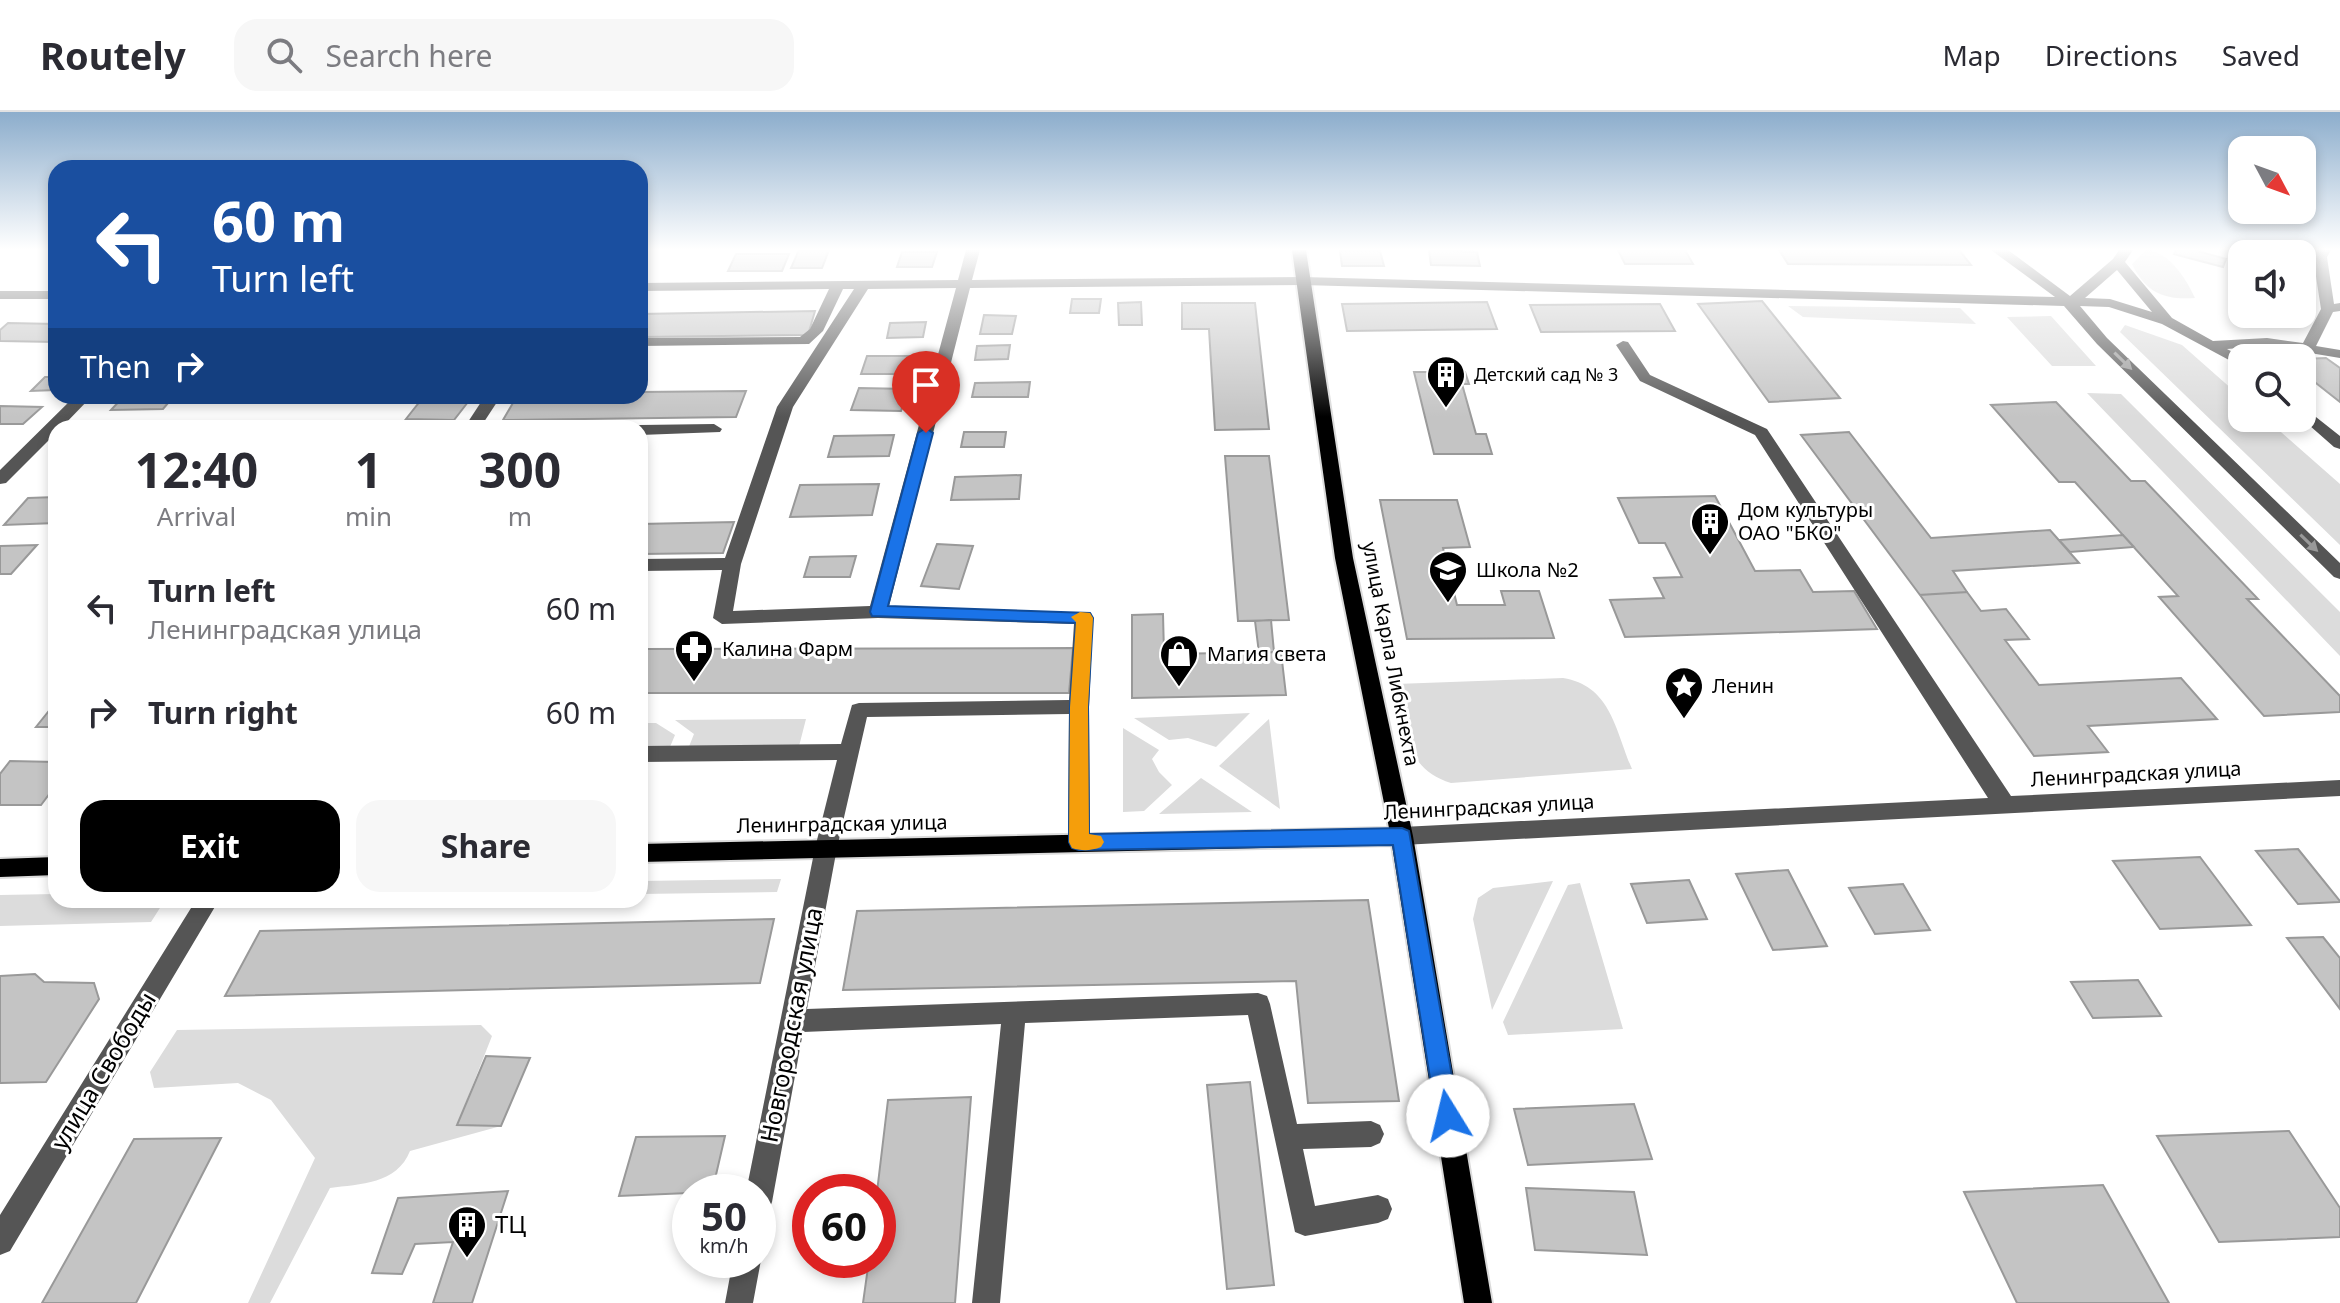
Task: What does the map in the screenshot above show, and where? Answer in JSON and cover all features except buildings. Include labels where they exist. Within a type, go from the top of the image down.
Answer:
[{"type":"main road","name":"улица Карла Либкнехта","points":[[1307,306],[1344,558],[1402,836],[1478,1303]]},
{"type":"main road","name":"Ленинградская улица","points":[[648,853],[1402,836]]},
{"type":"main road","points":[[0,868],[48,866]]},
{"type":"street","points":[[648,342],[804,341],[816,331],[828,306]]},
{"type":"street","points":[[851,306],[785,407],[732,564],[722,618],[878,612],[1084,618],[1079,707],[1079,842]]},
{"type":"street","points":[[878,612],[959,306]]},
{"type":"street","points":[[2075,306],[2102,341],[2340,573]]},
{"type":"street","points":[[2118,306],[2167,321],[2228,354]]},
{"type":"street","points":[[2156,306],[2167,321]]},
{"type":"street","points":[[2310,344],[2334,308]]},
{"type":"street","points":[[2102,341],[2100,330],[2112,321],[2144,320],[2215,346],[2228,345]]},
{"type":"street","points":[[2241,344],[2283,344]]},
{"type":"street","points":[[1623,345],[1645,378],[1761,432],[2004,804]]},
{"type":"street","points":[[2316,349],[2340,354]]},
{"type":"street","points":[[60,420],[76,404]]},
{"type":"street","points":[[2316,423],[2340,444]]},
{"type":"street","points":[[648,430],[714,429]]},
{"type":"street","points":[[0,479],[48,432]]},
{"type":"street","points":[[648,565],[732,564]]},
{"type":"street","name":"Новгородская улица","points":[[763,1174],[826,848],[859,710],[1079,707]]},
{"type":"street","points":[[648,754],[850,752]]},
{"type":"street","name":"Ленинградская улица","points":[[1402,836],[2340,788]]},
{"type":"street","name":"улица Свободы","points":[[0,1241],[203,908]]},
{"type":"street","points":[[793,1021],[1258,1004],[1305,1222],[1378,1209]]},
{"type":"street","points":[[986,1303],[1014,1013]]},
{"type":"street","points":[[1287,1137],[1371,1134]]},
{"type":"street","points":[[739,1303],[744,1278]]},
{"type":"shaded area","points":[[1788,306],[1960,308],[1976,324],[1803,317]]},
{"type":"shaded area","points":[[2051,316],[2096,366],[2052,366],[2007,317]]},
{"type":"shaded area","points":[[2125,325],[2182,345],[2228,386],[2228,432],[2281,432],[2340,484],[2340,545],[2120,332]]},
{"type":"shaded area","points":[[2087,393],[2121,394],[2340,612],[2340,656]]},
{"type":"shaded area","points":[[1563,678],[1592,690],[1601,700],[1615,725],[1632,769],[1451,783],[1423,767],[1408,744],[1396,684]]},
{"type":"shaded area","points":[[1250,713],[1216,747],[1188,738],[1169,740],[1134,718]]},
{"type":"shaded area","points":[[806,719],[797,754],[686,754],[694,734],[675,720]]},
{"type":"shaded area","points":[[1269,719],[1280,809],[1219,766]]},
{"type":"shaded area","points":[[648,723],[656,723],[675,735],[667,754],[648,751]]},
{"type":"shaded area","points":[[1123,728],[1159,750],[1152,759],[1172,785],[1144,811],[1123,812]]},
{"type":"shaded area","points":[[1201,778],[1252,812],[1159,814]]},
{"type":"shaded area","points":[[781,879],[777,892],[648,894],[648,881]]},
{"type":"shaded area","points":[[1553,881],[1492,1010],[1473,919],[1478,898],[1493,888]]},
{"type":"shaded area","points":[[1580,883],[1623,1029],[1508,1035],[1503,1022],[1568,885]]},
{"type":"shaded area","points":[[48,894],[48,908],[160,908],[151,922],[0,926],[0,895]]},
{"type":"shaded area","points":[[481,1025],[492,1036],[457,1125],[501,1126],[410,1151],[396,1170],[376,1180],[330,1188],[270,1303],[248,1303],[315,1158],[271,1100],[238,1083],[154,1088],[150,1072],[177,1030]]},
{"type":"slow traffic","points":[[1080,617],[1084,618],[1079,707],[1079,842],[1094,842]]},
{"type":"place","name":"Детский сад № 3","points":[[1446,409]]},
{"type":"place","name":"Дом культуры ОАО \"БКО\"","points":[[1710,556]]},
{"type":"place","name":"Школа №2","points":[[1448,604]]},
{"type":"place","name":"Калина Фарм","points":[[694,683]]},
{"type":"place","name":"Магия света","points":[[1179,688]]},
{"type":"place","name":"Ленин","points":[[1684,720]]},
{"type":"place","name":"ТЦ","points":[[467,1259]]},
{"type":"route","points":[[926,433],[878,612],[1084,618],[1079,707],[1079,842],[1402,836],[1448,1116]]}]
